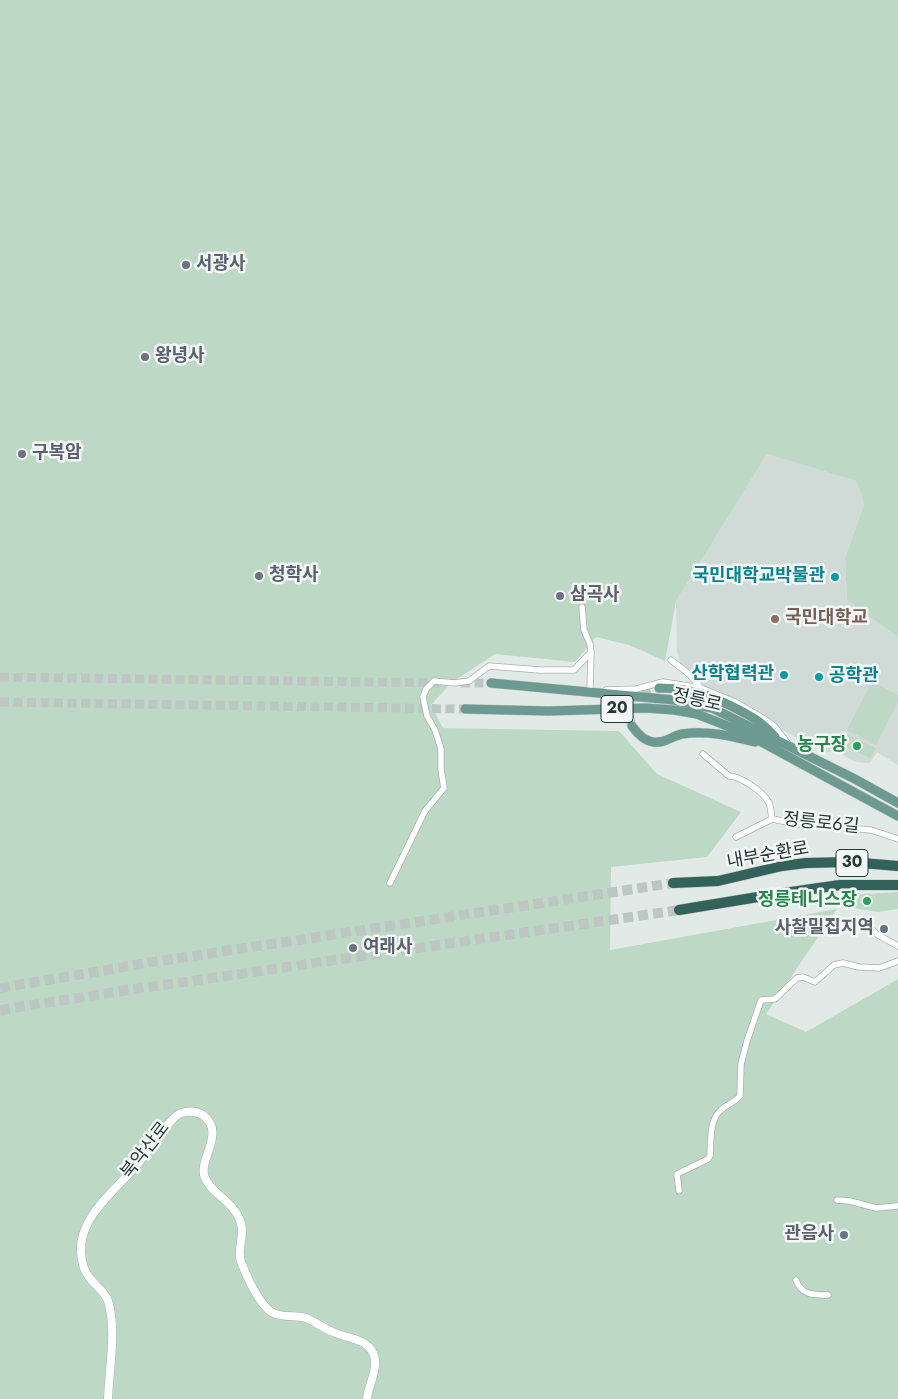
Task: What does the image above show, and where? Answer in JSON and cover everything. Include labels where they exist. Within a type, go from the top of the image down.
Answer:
[{"type":"highway","name":"내부순환로","points":[[673,884],[718,881],[782,866],[806,863],[850,862],[898,866]]},
{"type":"highway","name":"30","points":[[679,910],[840,885],[898,885]]},
{"type":"main road","name":"정릉로","points":[[491,683],[692,703],[712,708],[788,744],[898,803]]},
{"type":"main road","points":[[659,688],[686,690],[718,699],[764,724],[777,739]]},
{"type":"main road","name":"정릉로","points":[[465,709],[549,711],[646,708],[698,714],[762,742],[898,816]]},
{"type":"main road","points":[[632,726],[644,738],[653,742],[663,742],[680,735],[694,733],[762,742]]},
{"type":"main road","points":[[797,762],[813,763],[847,782],[853,782],[853,778]]},
{"type":"street","points":[[582,607],[584,630],[591,652],[590,690]]},
{"type":"street","points":[[390,883],[425,811],[444,788],[441,769],[441,749],[424,704],[423,697],[426,689],[434,681],[470,682],[489,666],[540,670],[574,670],[591,652]]},
{"type":"street","name":"정릉로","points":[[671,660],[694,679],[701,688]]},
{"type":"street","name":"정릉로","points":[[533,688],[636,689],[663,682],[701,688],[734,702],[766,720],[775,727],[788,744]]},
{"type":"street","name":"정릉로6길","points":[[704,754],[729,776],[734,776],[747,782],[760,792],[769,802],[772,819]]},
{"type":"street","name":"정릉로6길","points":[[736,837],[772,819],[798,824],[871,830],[898,839]]},
{"type":"street","points":[[867,925],[878,935],[898,946]]},
{"type":"street","points":[[679,1191],[677,1174],[708,1159],[710,1156],[714,1117],[740,1096],[741,1064],[746,1041],[761,1000],[775,999],[797,978],[802,977],[815,982],[834,965],[843,962],[859,967],[880,968],[898,961]]},
{"type":"street","name":"북악산로","points":[[108,1399],[112,1332],[110,1308],[107,1298],[84,1270],[80,1243],[85,1228],[94,1212],[128,1177],[172,1118],[179,1113],[191,1111],[201,1114],[210,1121],[212,1130],[203,1170],[205,1178],[226,1200],[239,1218],[243,1234],[240,1259],[253,1289],[267,1308],[273,1312],[305,1318],[333,1332],[358,1339],[368,1346],[375,1360],[367,1399]]},
{"type":"street","points":[[837,1200],[850,1200],[876,1208],[898,1206]]},
{"type":"street","points":[[796,1280],[798,1287],[807,1293],[828,1295]]},
{"type":"shaded area","name":"국민대학교","points":[[767,454],[856,481],[863,495],[864,505],[845,558],[847,600],[898,637],[898,765],[877,752],[870,763],[856,762],[835,751],[825,753],[705,687],[697,675],[680,663],[677,652],[676,601]]},
{"type":"green space","points":[[0,0],[898,0],[898,637],[847,600],[845,558],[864,505],[856,481],[767,454],[676,601],[665,661],[629,645],[596,637],[575,662],[495,654],[451,683],[431,705],[443,728],[619,731],[657,774],[741,812],[707,857],[611,867],[610,950],[837,909],[766,1014],[806,1032],[898,979],[898,1399],[0,1399]]},
{"type":"green space","points":[[872,681],[898,695],[898,702],[876,745],[847,730]]},
{"type":"green space","name":"농구장","points":[[844,733],[876,748],[870,758],[839,744]]},
{"type":"green space","name":"정릉테니스장","points":[[898,892],[898,909],[878,912],[840,906],[831,896]]},
{"type":"tunnel","points":[[0,677],[440,683]]},
{"type":"tunnel","points":[[461,683],[491,683]]},
{"type":"tunnel","points":[[632,726],[628,709],[632,698],[643,692],[659,688]]},
{"type":"tunnel","points":[[0,702],[465,709]]},
{"type":"tunnel","points":[[0,988],[153,962],[673,883]]},
{"type":"tunnel","points":[[0,1010],[679,910]]},
{"type":"place","name":"서광사","points":[[186,265]]},
{"type":"place","name":"왕녕사","points":[[145,357]]},
{"type":"place","name":"구복암","points":[[22,454]]},
{"type":"place","name":"청학사","points":[[259,576]]},
{"type":"place","name":"국민대학교박물관","points":[[835,577]]},
{"type":"place","name":"삼곡사","points":[[560,596]]},
{"type":"place","name":"국민대학교","points":[[775,619]]},
{"type":"place","name":"산학협력관","points":[[784,675]]},
{"type":"place","name":"공학관","points":[[819,677]]},
{"type":"place","name":"농구장","points":[[857,746]]},
{"type":"place","name":"정릉테니스장","points":[[867,901]]},
{"type":"place","name":"사찰밀집지역","points":[[884,929]]},
{"type":"place","name":"여래사","points":[[353,948]]},
{"type":"place","name":"관음사","points":[[844,1235]]}]
